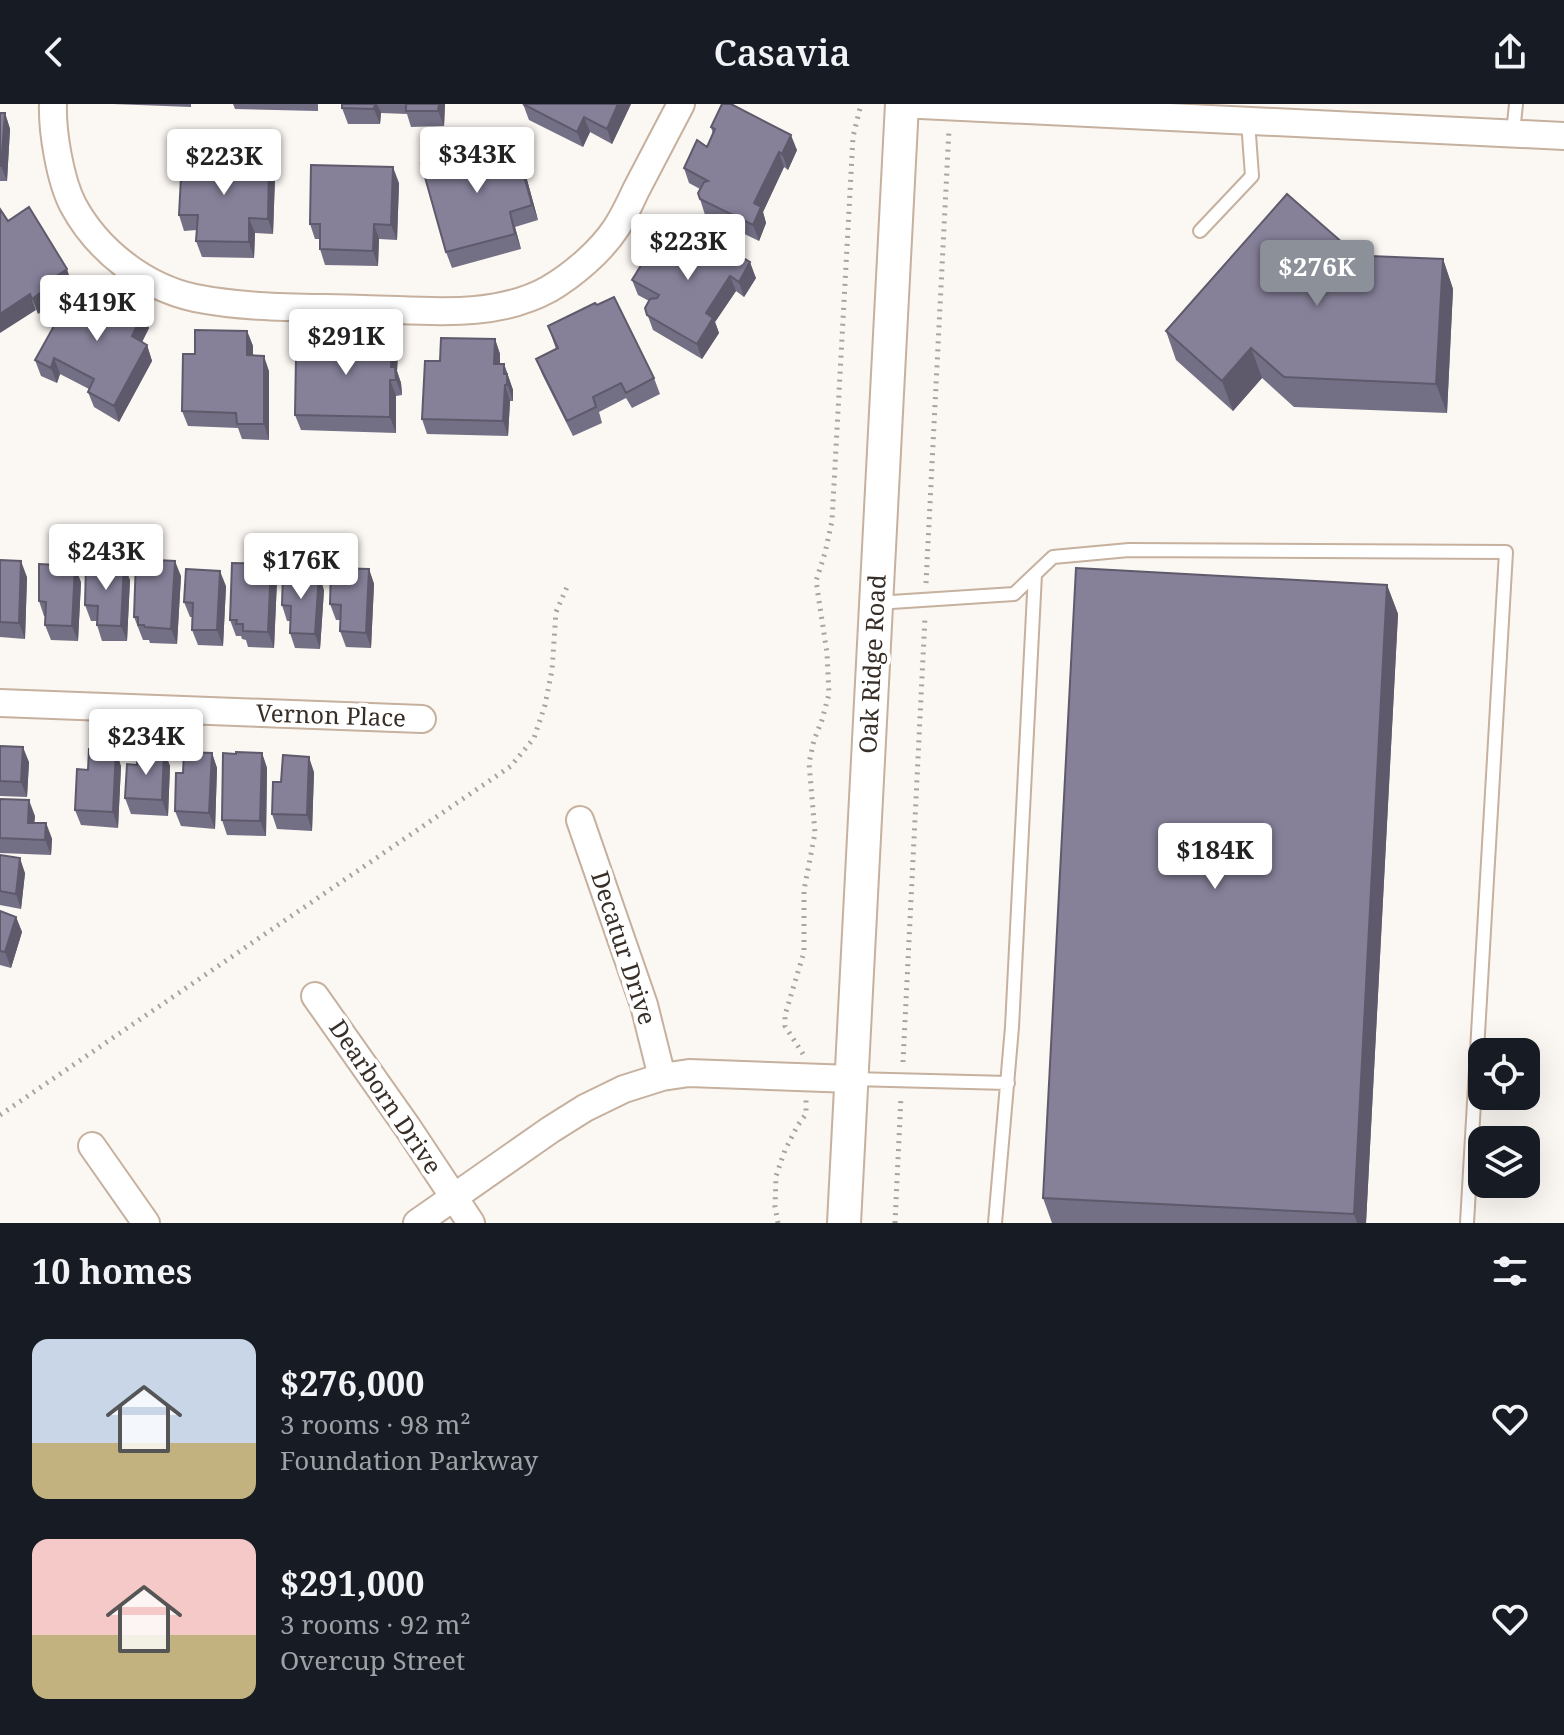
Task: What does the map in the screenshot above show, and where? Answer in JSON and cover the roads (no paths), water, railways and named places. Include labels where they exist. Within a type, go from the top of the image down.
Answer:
[{"type":"street","points":[[53,104],[57,150],[71,201],[80,217],[108,250],[151,282],[194,298],[241,304],[459,311],[502,307],[523,300],[549,289],[584,262],[616,228],[681,104]]},
{"type":"street","points":[[901,104],[1182,111],[1248,121],[1564,136]]},
{"type":"street","name":"Oak Ridge Road","points":[[844,1223],[901,104]]},
{"type":"street","name":"Vernon Place","points":[[0,703],[422,719]]},
{"type":"street","name":"Decatur Drive","points":[[580,820],[644,1005],[662,1077]]},
{"type":"street","name":"Dearborn Drive","points":[[315,996],[471,1223]]},
{"type":"street","points":[[417,1223],[550,1130],[624,1089],[662,1077],[689,1073],[852,1079]]},
{"type":"street","points":[[92,1146],[146,1223]]},
{"type":"lane","points":[[1513,133],[1516,104]]},
{"type":"lane","points":[[1200,231],[1252,176],[1248,121]]},
{"type":"lane","points":[[876,603],[1014,594],[1053,557],[1129,550],[1506,552],[1467,1223]]},
{"type":"lane","points":[[995,1223],[1008,1083],[1035,574]]},
{"type":"lane","points":[[852,1079],[1008,1083]]}]
